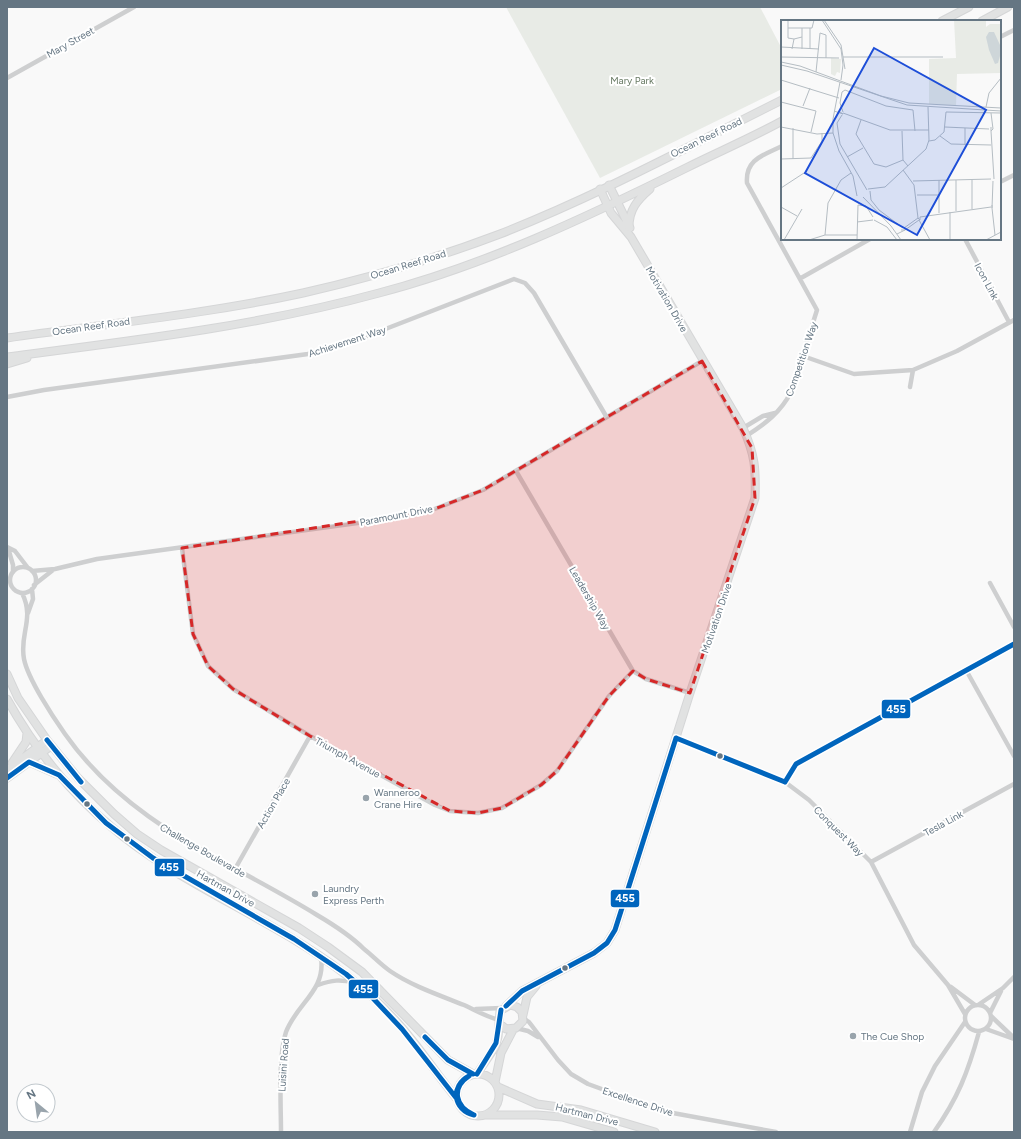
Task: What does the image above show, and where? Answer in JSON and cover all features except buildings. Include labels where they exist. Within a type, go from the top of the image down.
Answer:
[{"type":"main road","points":[[944,20],[970,7]]},
{"type":"main road","points":[[984,20],[1008,7]]},
{"type":"main road","name":"Ocean Reef Road","points":[[7,338],[230,306],[311,291],[376,274],[472,244],[539,217],[609,185],[781,100]]},
{"type":"main road","name":"Ocean Reef Road","points":[[7,357],[148,338],[308,311],[380,293],[450,272],[517,247],[616,202],[781,121]]},
{"type":"main road","points":[[629,227],[629,217],[634,204],[663,180]]},
{"type":"main road","name":"Motivation Drive","points":[[609,185],[629,227],[631,237]]},
{"type":"main road","name":"Motivation Drive","points":[[504,1007],[519,994],[594,953],[607,943],[615,930],[690,693],[755,498],[756,465],[752,448],[743,428],[702,361],[631,237],[607,206],[600,189]]},
{"type":"main road","points":[[7,364],[48,352]]},
{"type":"main road","name":"Hartman Drive","points":[[7,674],[18,698],[49,743],[78,778],[114,814],[137,834],[203,875],[299,928],[328,947],[362,972],[448,1060],[475,1074]]},
{"type":"main road","name":"Hartman Drive","points":[[7,699],[38,751],[106,824],[152,858],[321,957],[356,984],[402,1029],[457,1099]]},
{"type":"main road","points":[[7,770],[23,749],[26,742],[27,733]]},
{"type":"main road","points":[[7,770],[49,743]]},
{"type":"main road","points":[[7,778],[29,762],[38,751]]},
{"type":"main road","points":[[29,762],[59,775]]},
{"type":"main road","name":"Motivation Drive","points":[[523,1017],[527,997],[541,982]]},
{"type":"main road","points":[[475,1074],[490,1077],[496,1085],[499,1094],[495,1107],[484,1115],[470,1114],[462,1108],[457,1099],[460,1083],[475,1074],[495,1047],[500,1011],[504,1007],[517,1007],[523,1017],[521,1024],[515,1029],[501,1053],[496,1085]]},
{"type":"main road","points":[[499,1022],[506,1029],[515,1029]]},
{"type":"main road","name":"Hartman Drive","points":[[496,1085],[529,1102],[581,1110],[655,1132]]},
{"type":"main road","name":"Hartman Drive","points":[[484,1115],[537,1115],[562,1118],[614,1132]]},
{"type":"street","name":"Mary Street","points":[[7,78],[134,7]]},
{"type":"street","points":[[1001,36],[1014,30]]},
{"type":"street","name":"Competition Way","points":[[746,436],[767,423],[785,404],[791,392],[817,310],[801,278],[747,183],[749,165],[756,159],[781,146]]},
{"type":"street","points":[[1001,182],[1014,175]]},
{"type":"street","points":[[801,278],[868,240]]},
{"type":"street","name":"Icon Link","points":[[965,240],[1012,321]]},
{"type":"street","name":"Achievement Way","points":[[7,397],[44,390],[308,354],[370,335],[514,279],[525,284],[534,293],[606,416]]},
{"type":"street","points":[[803,356],[854,374],[913,370],[956,351],[1012,321]]},
{"type":"street","name":"Paramount Drive","points":[[30,570],[55,569],[97,559],[401,516],[432,510],[482,490],[702,361]]},
{"type":"street","points":[[910,387],[913,370]]},
{"type":"street","points":[[743,428],[763,416],[776,413]]},
{"type":"street","name":"Leadership Way","points":[[516,471],[633,671]]},
{"type":"street","points":[[7,548],[15,551],[35,576],[33,587],[22,593],[9,588],[8,579],[13,572],[18,568],[30,570]]},
{"type":"street","points":[[7,548],[13,565],[13,572]]},
{"type":"street","name":"Triumph Avenue","points":[[182,548],[193,634],[208,666],[233,689],[310,736],[435,805],[450,811],[478,813],[502,808],[541,785],[557,770],[609,696],[633,671]]},
{"type":"street","name":"Paramount Drive","points":[[33,587],[55,569]]},
{"type":"street","points":[[990,583],[1014,627]]},
{"type":"street","name":"Challenge Boulevarde","points":[[33,587],[33,599],[28,613],[23,639],[24,659],[38,690],[64,733],[100,775],[130,804],[160,825],[340,929],[364,948],[377,961],[396,975],[472,1008],[499,1022]]},
{"type":"street","name":"Challenge Boulevarde","points":[[22,593],[28,613]]},
{"type":"street","points":[[785,782],[796,764],[1014,644]]},
{"type":"street","points":[[966,670],[1014,756]]},
{"type":"street","points":[[633,671],[646,679],[690,693]]},
{"type":"street","name":"Action Place","points":[[235,869],[310,736]]},
{"type":"street","name":"Conquest Way","points":[[676,738],[785,782],[809,800],[871,862],[914,945],[948,985],[965,1014]]},
{"type":"street","name":"Tesla Link","points":[[871,862],[1014,784]]},
{"type":"street","name":"Luisini Road","points":[[281,1132],[282,1051],[286,1032],[297,1012],[318,985],[323,968],[321,957]]},
{"type":"street","points":[[910,1132],[922,1092],[932,1073],[965,1022],[965,1014],[967,1010],[1003,988],[1014,978]]},
{"type":"street","points":[[318,985],[331,980],[340,979],[356,984]]},
{"type":"street","name":"Conquest Way","points":[[948,985],[976,1005]]},
{"type":"street","points":[[965,1022],[972,1030],[979,1032],[986,1029],[990,1024],[991,1015],[1003,988]]},
{"type":"street","points":[[976,1005],[985,1007],[1014,1039]]},
{"type":"street","name":"Challenge Boulevarde","points":[[472,1008],[486,1010],[504,1007]]},
{"type":"street","name":"Excellence Drive","points":[[523,1017],[529,1022],[541,1039],[571,1074],[588,1084],[662,1111],[776,1132]]},
{"type":"street","name":"Excellence Drive","points":[[515,1029],[533,1033],[541,1039]]},
{"type":"street","points":[[986,1029],[1014,1039]]},
{"type":"street","points":[[934,1132],[953,1103],[965,1078],[979,1032]]},
{"type":"highlighted area","points":[[702,361],[752,448],[755,498],[690,693],[646,679],[633,671],[609,696],[557,771],[541,785],[502,808],[478,813],[450,811],[310,736],[233,689],[208,666],[193,634],[182,548],[432,510],[483,490]]},
{"type":"green space","name":"Mary Park","points":[[506,7],[760,7],[781,47],[781,89],[600,178]]},
{"type":"transit line","name":"455","points":[[785,782],[796,764],[1014,644]]},
{"type":"transit line","name":"455","points":[[676,738],[785,782]]},
{"type":"transit line","name":"455","points":[[506,1006],[522,991],[594,953],[607,943],[615,930],[676,738]]},
{"type":"transit line","name":"455","points":[[47,740],[81,782]]},
{"type":"transit line","name":"455","points":[[7,778],[29,762],[59,775],[106,823],[153,858],[294,939],[346,974],[368,993],[402,1029],[457,1099]]},
{"type":"transit line","name":"455","points":[[477,1074],[496,1043],[501,1010]]},
{"type":"transit line","name":"455","points":[[425,1037],[448,1060],[473,1074]]},
{"type":"transit line","name":"455","points":[[469,1076],[460,1086],[458,1097],[459,1102],[463,1107],[474,1115]]},
{"type":"transit line","name":"455","points":[[469,1076],[463,1080],[459,1086],[456,1097],[462,1108],[474,1115]]},
{"type":"place","name":"Wanneroo Crane Hire","points":[[366,798]]},
{"type":"place","name":"Laundry Express Perth","points":[[315,894]]},
{"type":"place","name":"The Cue Shop","points":[[853,1036]]}]
